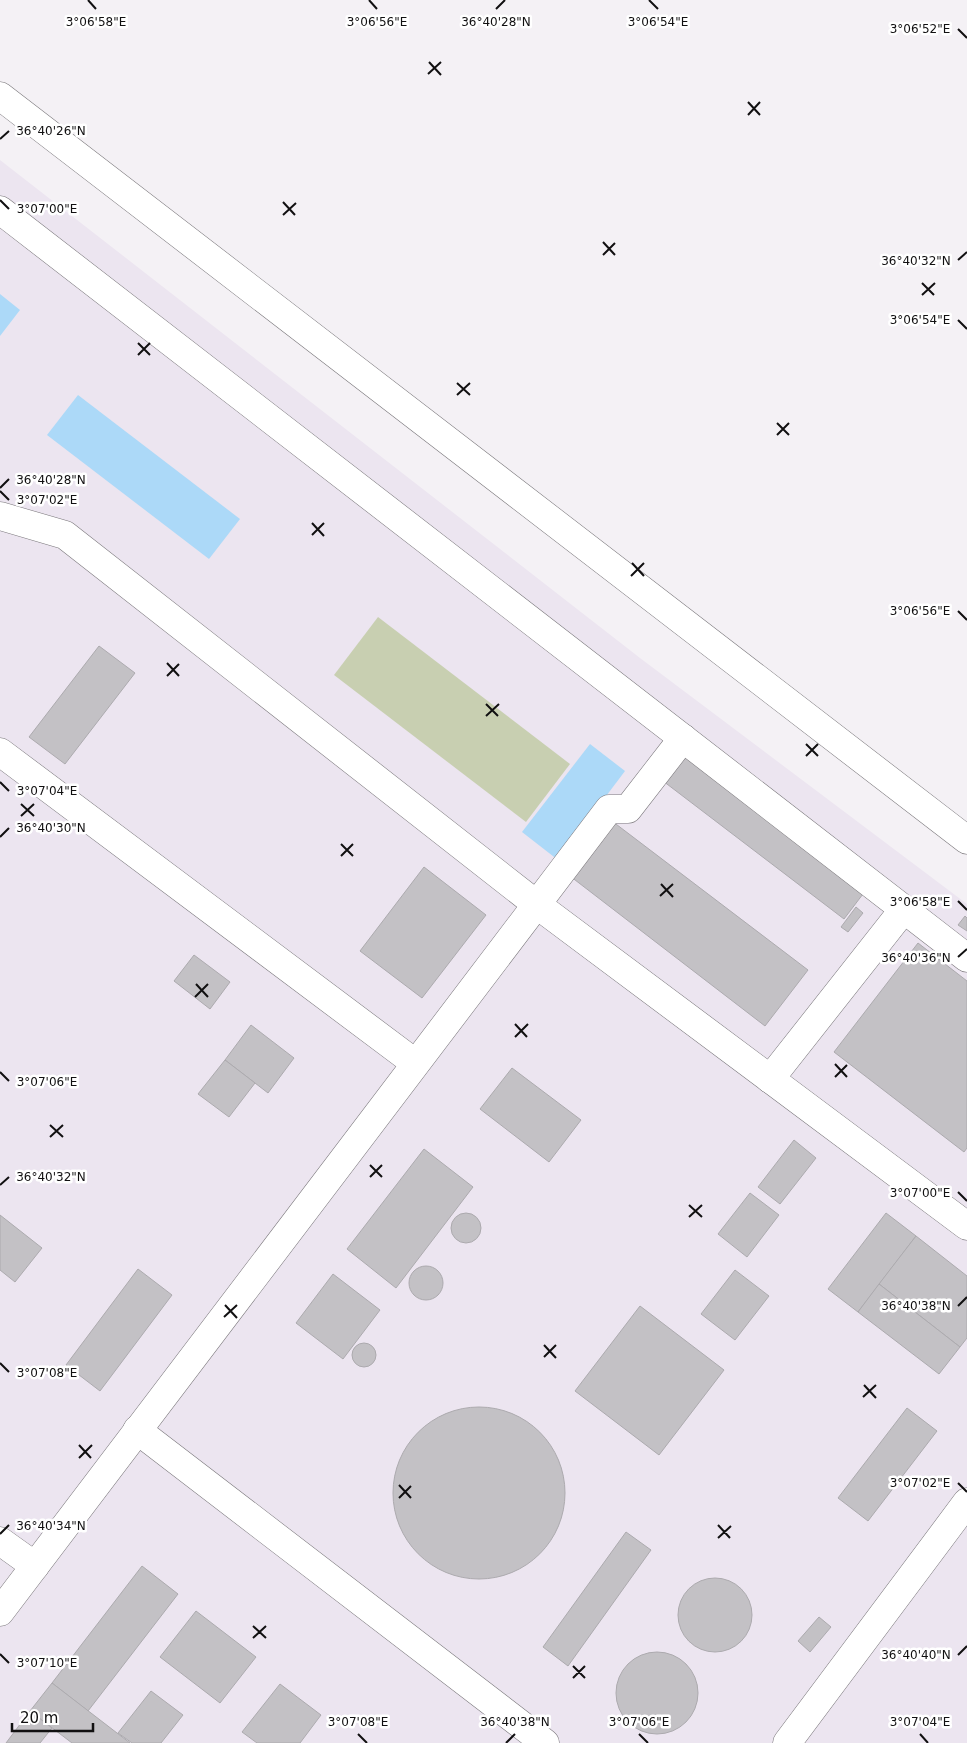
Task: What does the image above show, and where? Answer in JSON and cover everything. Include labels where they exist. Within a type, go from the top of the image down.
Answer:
[{"type":"street","points":[[0,96],[967,840]]},
{"type":"street","points":[[0,210],[967,958]]},
{"type":"street","points":[[0,516],[65,535],[536,904],[967,1226]]},
{"type":"street","points":[[0,1612],[609,809],[628,809],[683,738]]},
{"type":"street","points":[[0,752],[415,1063]]},
{"type":"street","points":[[770,1079],[904,910]]},
{"type":"street","points":[[137,1430],[545,1743]]},
{"type":"street","points":[[787,1743],[967,1502]]},
{"type":"street","points":[[0,1541],[34,1566]]},
{"type":"shaded area","points":[[0,160],[640,658],[967,904],[967,1743],[0,1743]]},
{"type":"green space","points":[[378,617],[570,764],[526,822],[334,675]]},
{"type":"water","points":[[0,294],[20,310],[0,336]]},
{"type":"water","points":[[78,395],[240,519],[209,559],[47,435]]},
{"type":"water","points":[[590,744],[625,771],[558,860],[522,832]]},
{"type":"building","points":[[99,646],[135,673],[65,764],[29,737]]},
{"type":"building","points":[[686,752],[866,890],[844,919],[663,781]]},
{"type":"building","points":[[608,818],[808,970],[765,1026],[566,873]]},
{"type":"building","points":[[424,867],[486,915],[422,998],[360,951]]},
{"type":"building","points":[[856,907],[863,913],[848,932],[841,927]]},
{"type":"building","points":[[965,916],[967,918],[967,931],[958,925]]},
{"type":"building","points":[[918,943],[967,981],[967,1148],[964,1152],[834,1052]]},
{"type":"building","points":[[194,955],[230,982],[210,1009],[174,981]]},
{"type":"building","points":[[251,1025],[294,1058],[268,1093],[225,1060]]},
{"type":"building","points":[[225,1060],[255,1083],[229,1117],[198,1094]]},
{"type":"building","points":[[512,1068],[581,1120],[549,1162],[480,1109]]},
{"type":"building","points":[[794,1140],[816,1158],[780,1204],[758,1187]]},
{"type":"building","points":[[424,1149],[473,1187],[396,1288],[347,1249]]},
{"type":"building","points":[[750,1193],[779,1215],[747,1257],[718,1234]]},
{"type":"building","points":[[466,1213],[477,1217],[481,1228],[477,1239],[466,1243],[455,1239],[451,1228],[455,1217]]},
{"type":"building","points":[[886,1213],[916,1236],[858,1312],[828,1289]]},
{"type":"building","points":[[0,1215],[42,1248],[15,1282],[0,1270]]},
{"type":"building","points":[[916,1236],[967,1276],[967,1338],[960,1347],[879,1284]]},
{"type":"building","points":[[426,1266],[433,1267],[438,1271],[442,1276],[442,1290],[438,1295],[433,1299],[426,1300],[419,1299],[414,1295],[410,1290],[409,1283],[410,1276],[414,1271],[419,1267]]},
{"type":"building","points":[[138,1269],[172,1295],[100,1391],[66,1365]]},
{"type":"building","points":[[735,1270],[769,1296],[735,1340],[701,1314]]},
{"type":"building","points":[[333,1274],[380,1310],[343,1359],[296,1323]]},
{"type":"building","points":[[879,1284],[960,1347],[939,1374],[858,1312]]},
{"type":"building","points":[[640,1306],[724,1370],[659,1455],[575,1391]]},
{"type":"building","points":[[364,1343],[369,1344],[375,1350],[375,1360],[369,1366],[364,1367],[359,1366],[353,1360],[352,1355],[353,1350],[359,1344]]},
{"type":"building","points":[[487,1407],[496,1408],[520,1417],[534,1426],[546,1438],[559,1460],[564,1476],[564,1510],[559,1526],[546,1548],[534,1560],[512,1573],[496,1578],[471,1579],[462,1578],[438,1569],[424,1560],[412,1548],[399,1526],[394,1510],[393,1485],[394,1476],[403,1452],[412,1438],[424,1426],[446,1413],[462,1408]]},
{"type":"building","points":[[907,1408],[937,1431],[868,1521],[838,1498]]},
{"type":"building","points":[[626,1532],[651,1550],[568,1666],[543,1647]]},
{"type":"building","points":[[142,1566],[178,1594],[88,1711],[52,1683]]},
{"type":"building","points":[[715,1578],[736,1584],[746,1594],[752,1615],[746,1636],[736,1646],[715,1652],[694,1646],[684,1636],[678,1615],[684,1594],[694,1584]]},
{"type":"building","points":[[196,1611],[256,1657],[220,1703],[160,1657]]},
{"type":"building","points":[[819,1617],[831,1627],[810,1652],[798,1641]]},
{"type":"building","points":[[657,1652],[673,1655],[686,1664],[695,1677],[698,1693],[695,1709],[686,1722],[673,1731],[657,1734],[641,1731],[628,1722],[619,1709],[616,1693],[619,1677],[628,1664],[641,1655]]},
{"type":"building","points":[[52,1683],[130,1743],[72,1743],[30,1711]]},
{"type":"building","points":[[280,1684],[321,1715],[300,1743],[257,1743],[242,1732]]},
{"type":"building","points":[[151,1691],[183,1715],[161,1743],[132,1743],[118,1733]]},
{"type":"building","points":[[30,1711],[52,1728],[40,1743],[6,1743]]}]
